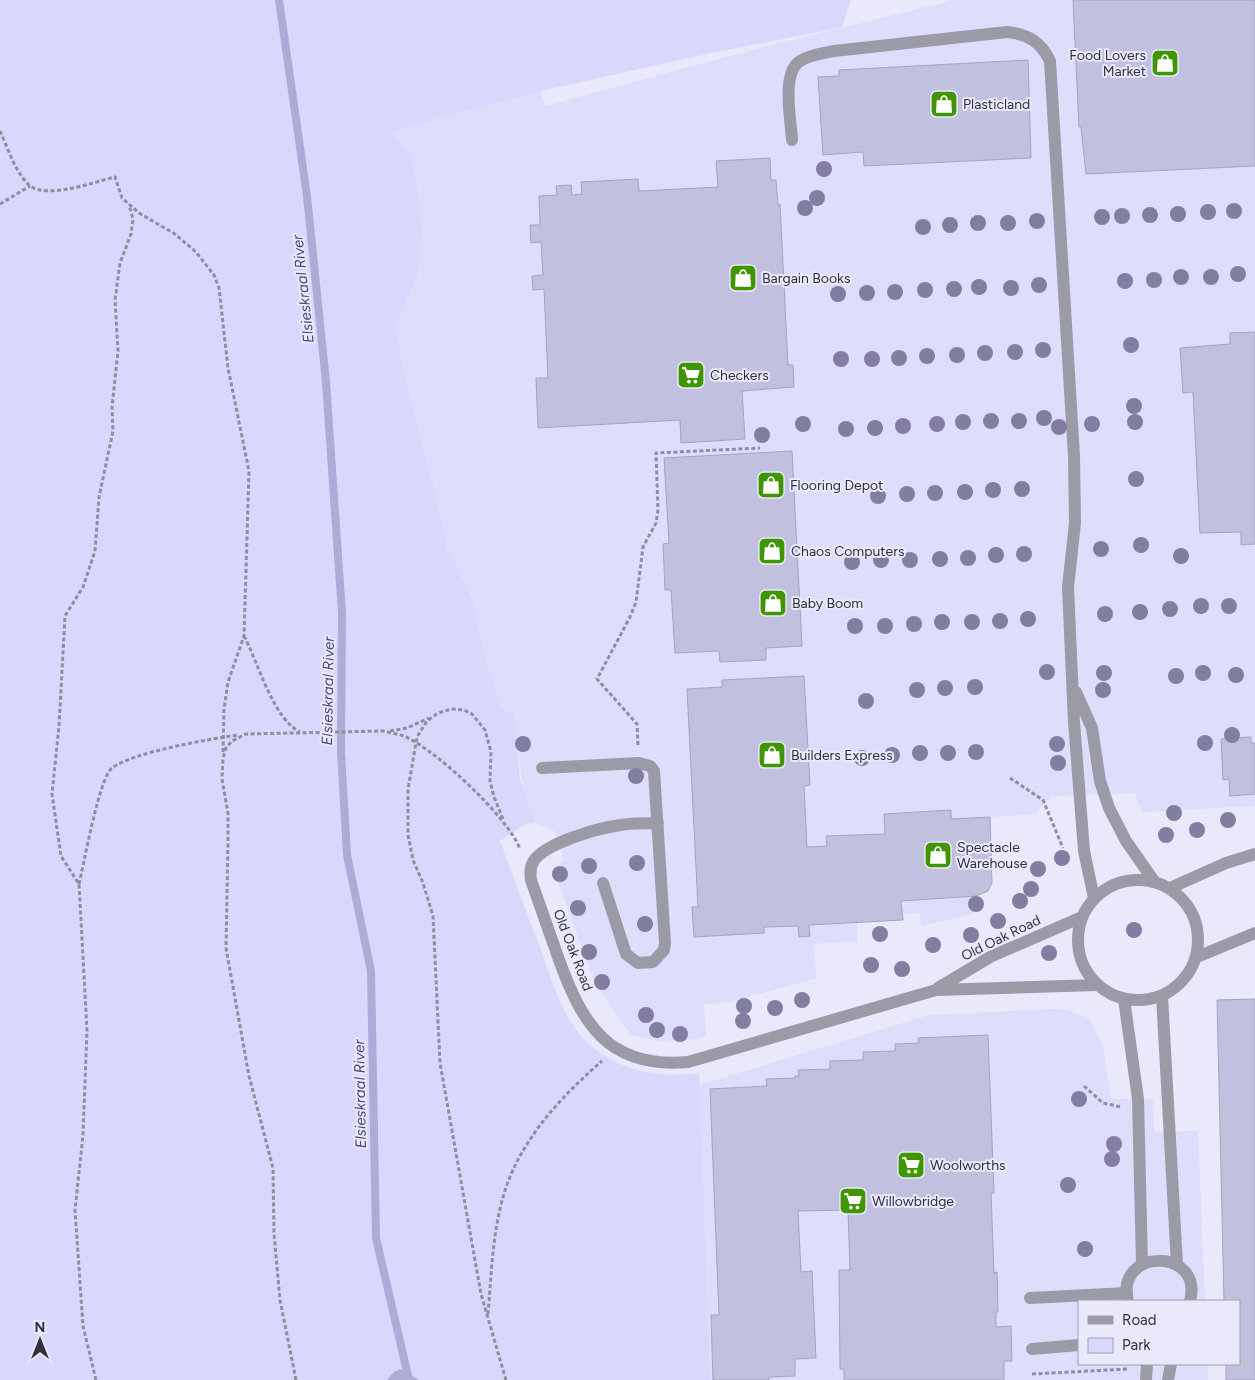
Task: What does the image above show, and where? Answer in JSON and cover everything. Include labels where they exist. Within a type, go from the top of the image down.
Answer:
[{"type":"street","points":[[792,140],[790,74],[800,61],[808,57],[834,51],[1007,32],[1029,36],[1045,51],[1052,74],[1074,448],[1075,523],[1068,587],[1074,687],[1074,722],[1084,851],[1094,898]]},
{"type":"street","points":[[1074,687],[1092,728],[1100,781],[1109,808],[1126,841],[1154,881]]},
{"type":"street","points":[[542,768],[639,763],[650,766],[654,771],[665,943],[664,950],[653,962],[638,963],[626,954],[603,883]]},
{"type":"street","points":[[531,880],[532,863],[549,848],[620,825],[658,822]]},
{"type":"street","points":[[1170,888],[1226,863],[1255,854]]},
{"type":"street","points":[[1132,879],[1154,881],[1170,888],[1185,901],[1195,918],[1199,937],[1197,957],[1189,973],[1177,986],[1162,996],[1143,1000],[1124,999],[1110,994],[1097,985],[1086,970],[1079,954],[1078,935],[1082,917],[1094,898],[1112,885],[1132,879]]},
{"type":"street","name":"Old Oak Road","points":[[531,880],[571,993],[597,1034],[616,1049],[649,1061],[668,1063],[688,1062],[936,990],[1097,985]]},
{"type":"street","name":"Old Oak Road","points":[[936,990],[990,957],[1082,917]]},
{"type":"street","points":[[1197,957],[1255,933]]},
{"type":"street","points":[[1162,996],[1177,1265]]},
{"type":"street","points":[[1124,999],[1138,1099],[1142,1264]]},
{"type":"street","points":[[1030,1298],[1127,1297],[1131,1276],[1142,1264],[1160,1260],[1177,1265],[1188,1278],[1191,1287],[1190,1300]]},
{"type":"street","points":[[1032,1349],[1078,1345]]},
{"type":"street","points":[[1146,1365],[1146,1380]]},
{"type":"street","points":[[1168,1380],[1171,1365]]},
{"type":"path","points":[[0,130],[21,175],[30,186],[44,192],[115,177],[122,198],[139,213],[175,234],[196,252],[214,275],[219,288],[228,368],[250,471],[244,636],[228,682],[223,738],[228,842],[226,948],[249,1076],[274,1168],[274,1234],[280,1300],[296,1380]]},
{"type":"path","points":[[0,204],[30,186]]},
{"type":"path","points":[[79,884],[61,856],[52,794],[59,726],[65,616],[83,586],[94,551],[99,497],[113,431],[112,408],[118,351],[115,300],[120,263],[131,234],[132,219],[129,205]]},
{"type":"path","points":[[639,763],[637,724],[597,679],[636,602],[643,547],[656,523],[658,510],[656,453],[760,448]]},
{"type":"path","points":[[244,636],[256,657],[274,703],[294,728],[306,733]]},
{"type":"path","points":[[387,732],[407,728],[438,713],[452,709],[464,710],[472,714],[485,730],[490,746],[490,781],[494,797],[504,822],[518,844],[531,880]]},
{"type":"path","points":[[438,713],[422,727],[416,743],[408,789],[408,835],[413,860],[423,882],[433,916],[440,1063],[481,1294],[506,1380]]},
{"type":"path","points":[[96,1380],[83,1326],[76,1210],[88,1030],[79,884],[103,784],[111,768],[139,756],[246,734],[387,732],[407,737],[416,743],[461,779],[504,822]]},
{"type":"path","points":[[223,768],[226,748],[232,741],[246,734]]},
{"type":"path","points":[[1010,778],[1043,800],[1066,855]]},
{"type":"path","points":[[488,1317],[500,1208],[512,1173],[530,1139],[553,1108],[616,1049]]},
{"type":"path","points":[[1084,1086],[1103,1102],[1125,1108]]},
{"type":"path","points":[[1032,1374],[1134,1368]]},
{"type":"shaded area","points":[[955,0],[1255,0],[1255,806],[1142,812],[1135,793],[1052,796],[1035,814],[990,817],[992,883],[982,895],[971,897],[973,914],[921,926],[920,913],[902,914],[903,920],[857,923],[857,941],[813,944],[817,978],[727,1003],[704,1004],[706,1036],[696,1039],[662,1041],[631,1035],[595,984],[554,871],[564,860],[554,831],[535,823],[524,794],[516,733],[502,708],[485,658],[473,600],[447,549],[435,491],[404,374],[396,327],[417,277],[390,130],[541,91],[545,106],[756,49]]},
{"type":"shaded area","points":[[1054,1009],[1066,1010],[1089,1018],[1103,1046],[1111,1099],[1153,1099],[1154,1132],[1198,1131],[1205,1300],[1078,1300],[1078,1365],[1208,1365],[1208,1380],[710,1380],[699,1085],[929,1015]]},
{"type":"shaded area","points":[[401,1369],[419,1380],[387,1380],[395,1371]]},
{"type":"green space","points":[[0,0],[851,0],[842,27],[711,53],[541,91],[391,131],[412,156],[422,225],[417,277],[396,327],[404,374],[435,491],[447,548],[473,600],[485,658],[502,708],[514,716],[520,780],[535,823],[526,824],[500,841],[558,996],[572,1024],[583,1038],[612,1060],[628,1067],[662,1074],[681,1075],[699,1073],[710,1380],[0,1380]]},
{"type":"building","name":"Food Lovers Market","points":[[1073,0],[1255,0],[1255,166],[1086,174],[1081,127],[1079,127]]},
{"type":"building","points":[[1028,60],[1031,158],[864,166],[863,152],[823,155],[818,77],[839,76],[839,70]]},
{"type":"building","points":[[770,158],[771,180],[776,180],[778,205],[780,204],[788,365],[793,365],[794,387],[742,391],[745,439],[681,443],[680,420],[538,428],[536,378],[548,378],[544,289],[533,290],[532,276],[543,275],[541,242],[531,243],[530,225],[540,225],[539,196],[557,195],[556,186],[571,185],[572,195],[582,194],[581,182],[638,179],[639,191],[718,187],[716,161]]},
{"type":"building","points":[[1255,332],[1255,544],[1241,545],[1241,532],[1200,533],[1193,392],[1183,393],[1180,348],[1230,344],[1230,333]]},
{"type":"building","points":[[792,451],[802,646],[766,648],[766,660],[720,662],[719,651],[675,653],[671,590],[665,590],[663,544],[669,543],[664,458]]},
{"type":"building","points":[[804,676],[810,785],[804,786],[807,847],[827,846],[826,836],[885,834],[884,814],[951,810],[951,819],[990,817],[992,883],[988,891],[976,896],[901,901],[903,920],[809,925],[810,936],[799,937],[798,926],[764,927],[764,933],[694,937],[692,907],[698,907],[687,689],[722,687],[722,680]]},
{"type":"building","points":[[1251,737],[1251,743],[1255,743],[1255,794],[1230,796],[1229,779],[1223,780],[1221,739]]},
{"type":"building","points":[[1255,999],[1255,1380],[1226,1380],[1226,1365],[1240,1365],[1240,1300],[1224,1300],[1217,1000]]},
{"type":"building","name":"Willowbridge","points":[[988,1035],[994,1193],[991,1193],[994,1273],[997,1272],[998,1312],[996,1312],[996,1327],[1011,1326],[1012,1361],[1004,1361],[1004,1380],[844,1380],[844,1369],[840,1369],[839,1270],[850,1270],[848,1210],[798,1211],[801,1272],[812,1271],[816,1358],[795,1359],[795,1376],[769,1377],[769,1380],[713,1380],[711,1315],[719,1315],[710,1089],[767,1086],[766,1079],[795,1078],[795,1076],[799,1076],[798,1070],[830,1069],[830,1061],[863,1060],[863,1052],[895,1051],[895,1044],[919,1043],[918,1038]]},
{"type":"waterway","name":"Elsieskraal River","points":[[279,0],[307,196],[326,382],[342,613],[341,752],[347,855],[371,971],[376,1238],[409,1380]]},
{"type":"place","name":"Food Lovers Market","points":[[1165,63]]},
{"type":"place","name":"Plasticland","points":[[944,104]]},
{"type":"place","name":"Bargain Books","points":[[743,278]]},
{"type":"place","name":"Checkers","points":[[691,375]]},
{"type":"place","name":"Flooring Depot","points":[[771,485]]},
{"type":"place","name":"Chaos Computers","points":[[772,551]]},
{"type":"place","name":"Baby Boom","points":[[773,603]]},
{"type":"place","name":"Builders Express","points":[[772,755]]},
{"type":"place","name":"Spectacle Warehouse","points":[[938,855]]},
{"type":"place","name":"Woolworths","points":[[911,1165]]},
{"type":"place","name":"Willowbridge","points":[[853,1201]]}]
